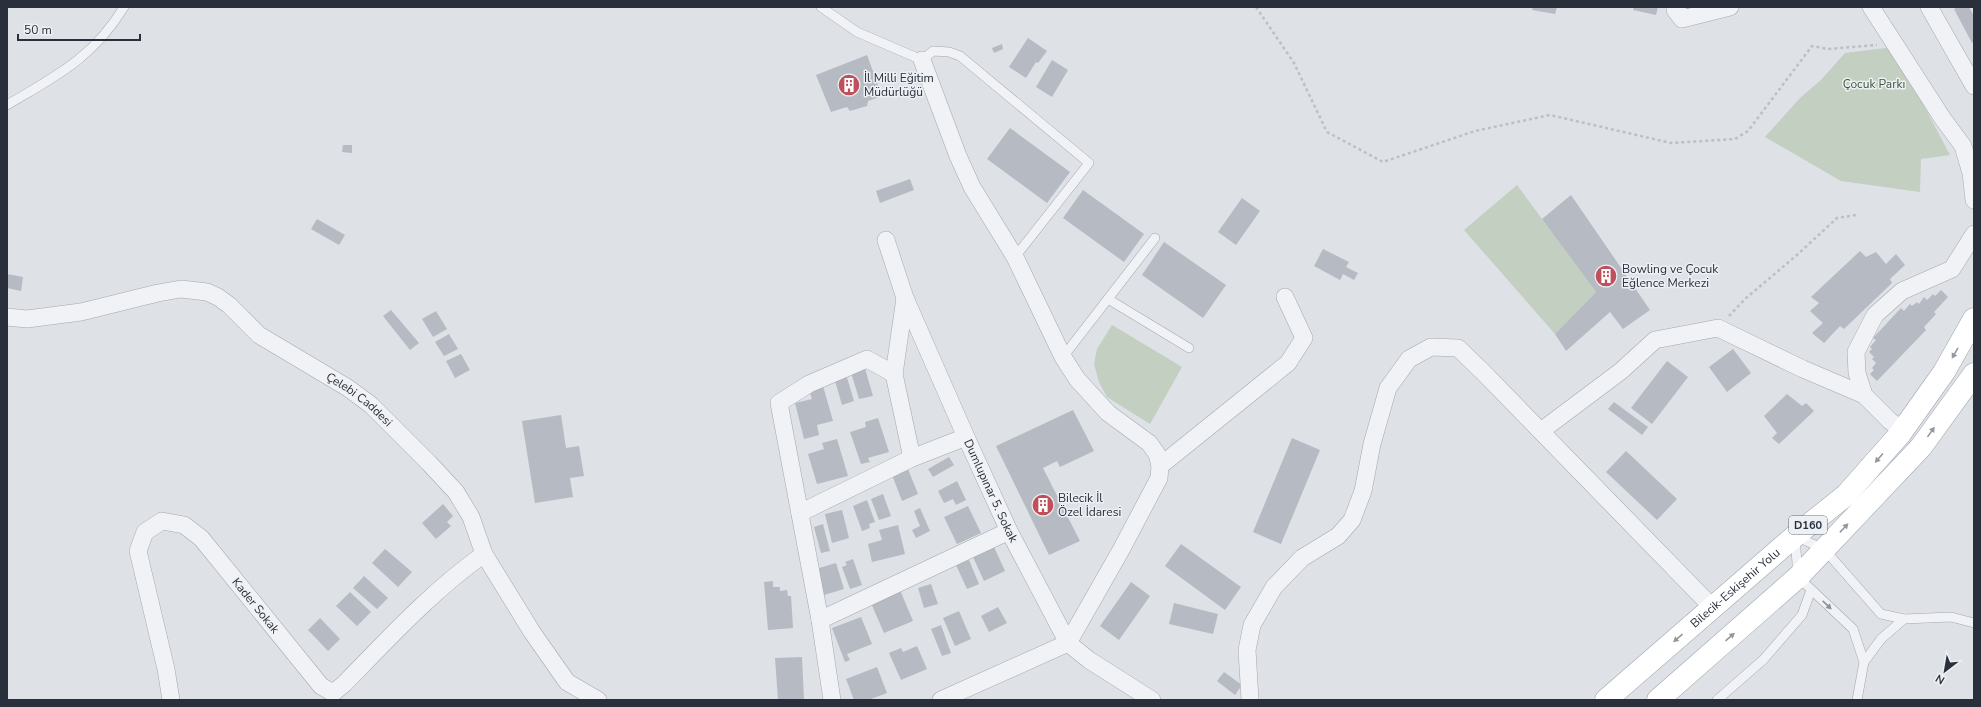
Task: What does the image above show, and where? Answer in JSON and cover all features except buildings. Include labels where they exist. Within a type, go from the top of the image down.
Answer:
[{"type":"main road","name":"Bilecik-Eskişehir Yolu","points":[[1606,700],[1795,536],[1846,495],[1903,430],[1944,372],[1974,319]]},
{"type":"main road","name":"D160","points":[[1658,700],[1805,583],[1824,549],[1920,447],[1974,374]]},
{"type":"street","points":[[1678,7],[1675,10],[1682,18],[1730,7]]},
{"type":"street","points":[[1871,7],[1942,119],[1963,146],[1971,172],[1974,200]]},
{"type":"street","points":[[1929,7],[1974,86]]},
{"type":"street","points":[[922,60],[958,156],[972,187],[1015,257],[1062,357],[1077,379],[1108,413],[1149,443],[1157,454],[1160,466],[1159,478],[1132,531],[1068,643],[941,700]]},
{"type":"street","points":[[1864,396],[1857,373],[1856,352],[1875,315],[1902,291],[1952,269],[1974,234]]},
{"type":"street","name":"Dumlupınar 5. Sokak","points":[[886,240],[905,298],[966,437],[1009,531],[1068,643],[1089,660],[1152,700]]},
{"type":"street","name":"Çelebi Caddesi","points":[[7,318],[27,319],[81,312],[158,293],[181,289],[207,292],[218,297],[229,305],[259,335],[348,388],[371,405],[456,492],[471,518],[484,554],[532,632],[567,682],[598,700]]},
{"type":"street","points":[[1160,466],[1288,363],[1304,338],[1285,297]]},
{"type":"street","points":[[905,298],[894,374],[912,458]]},
{"type":"street","points":[[1541,431],[1621,371],[1655,340],[1718,328],[1803,369],[1864,396],[1890,421],[1903,430]]},
{"type":"street","points":[[1250,700],[1247,650],[1252,625],[1274,587],[1302,558],[1338,536],[1352,520],[1363,491],[1372,444],[1388,388],[1409,359],[1431,347],[1458,348],[1713,608]]},
{"type":"street","points":[[832,700],[820,620],[778,403],[809,384],[867,359],[894,374]]},
{"type":"street","points":[[800,514],[912,458],[966,437]]},
{"type":"street","name":"Kader Sokak","points":[[171,700],[166,669],[138,551],[146,532],[162,521],[184,525],[201,538],[321,686],[333,693],[344,684],[409,617],[458,573],[484,554]]},
{"type":"street","points":[[820,620],[1009,531]]},
{"type":"lane","points":[[7,105],[76,63],[103,37],[124,7]]},
{"type":"lane","points":[[821,7],[857,32],[922,60],[932,51],[949,52],[960,56],[1089,164],[1015,257]]},
{"type":"lane","points":[[1062,357],[1155,238]]},
{"type":"lane","points":[[1108,299],[1189,348]]},
{"type":"lane","points":[[1795,536],[1824,549],[1881,614],[1904,619],[1951,617],[1974,623]]},
{"type":"lane","points":[[1718,700],[1763,660],[1802,615],[1805,583],[1795,536]]},
{"type":"lane","points":[[1805,583],[1853,629],[1864,662],[1858,700]]},
{"type":"lane","points":[[1864,662],[1881,639],[1904,619]]},
{"type":"path","points":[[1256,7],[1294,63],[1327,132],[1383,162],[1476,130],[1550,115],[1671,143],[1735,139],[1748,132],[1812,46],[1828,49],[1894,44]]},
{"type":"path","points":[[1718,328],[1745,299],[1797,255],[1837,218],[1856,215]]},
{"type":"green space","name":"Çocuk Parkı","points":[[1893,47],[1950,155],[1921,159],[1920,192],[1841,181],[1765,137],[1800,98],[1821,80],[1845,53]]},
{"type":"green space","points":[[1517,185],[1596,292],[1555,334],[1464,230]]},
{"type":"green space","points":[[1112,325],[1182,367],[1150,424],[1107,397],[1099,382],[1094,364],[1097,349]]},
{"type":"place","name":"İl Milli Eğitim Müdürlüğü","points":[[849,85]]},
{"type":"place","name":"Bowling ve Çocuk Eğlence Merkezi","points":[[1606,276]]},
{"type":"place","name":"Bilecik İl Özel İdaresi","points":[[1043,505]]}]
